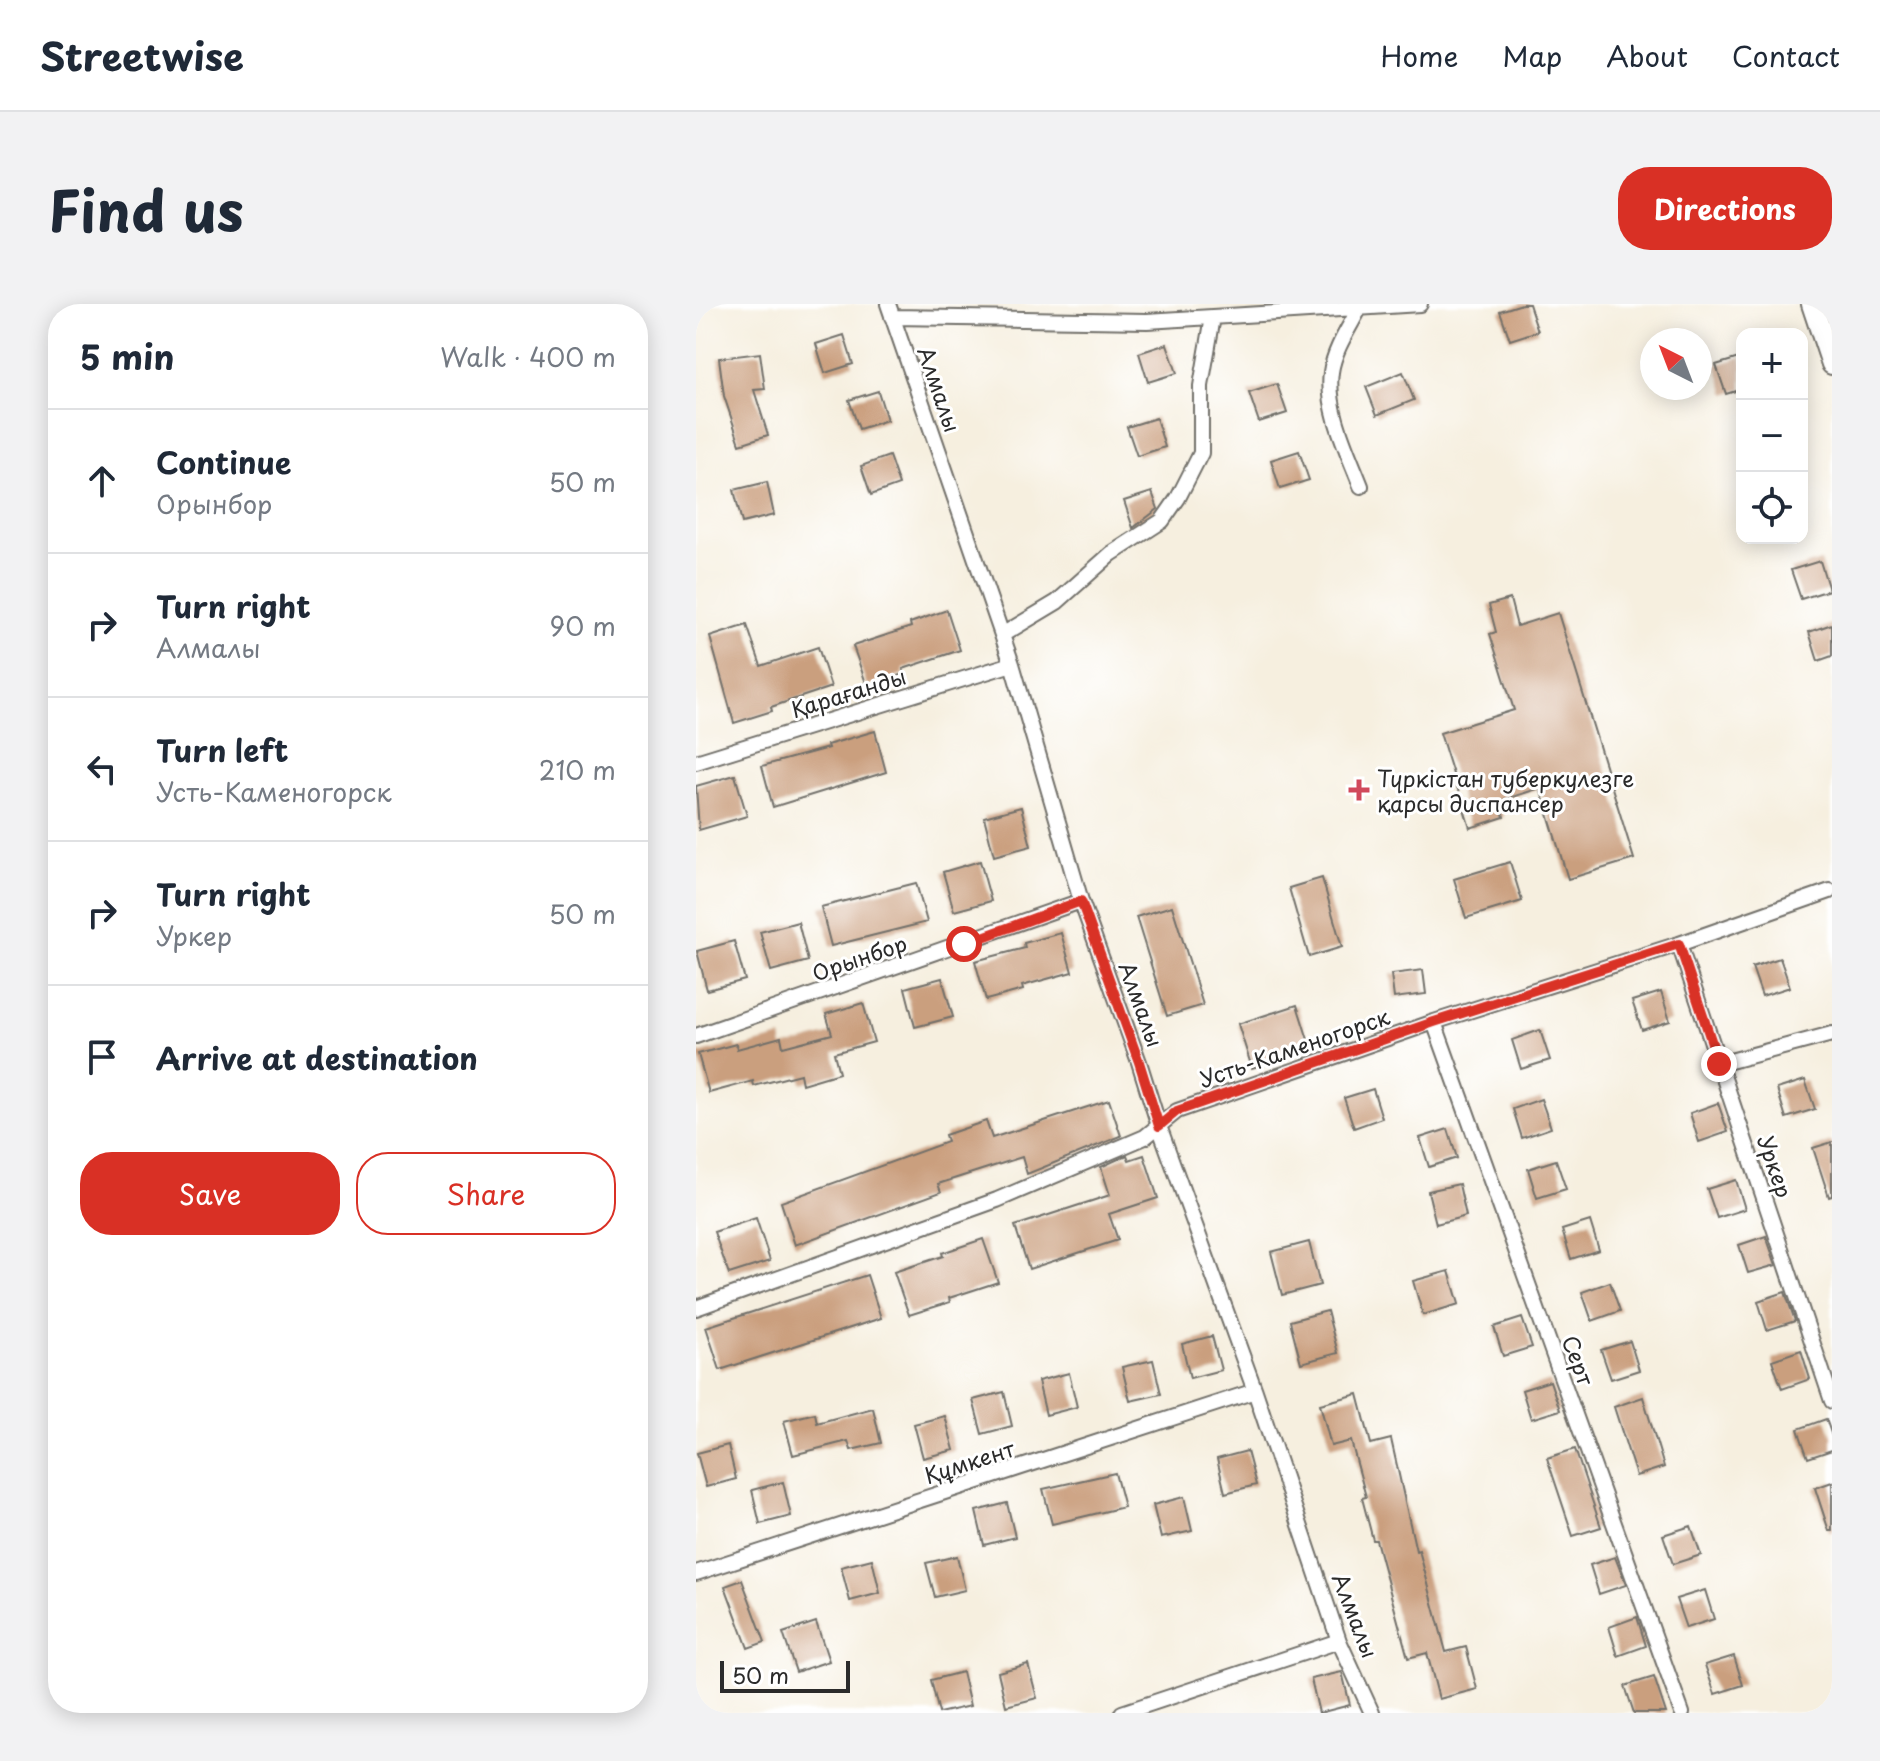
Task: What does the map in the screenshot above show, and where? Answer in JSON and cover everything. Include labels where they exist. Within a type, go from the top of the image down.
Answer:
[{"type":"main road","points":[[1812,304],[1831,361]]},
{"type":"street","points":[[890,310],[1147,321],[1202,313],[1359,309],[1420,304]]},
{"type":"street","points":[[1359,309],[1331,369],[1330,393],[1361,486]]},
{"type":"street","name":"Алмалы","points":[[890,310],[1012,664],[1081,901],[1255,1391],[1339,1641],[1372,1713]]},
{"type":"street","points":[[1002,635],[1057,602],[1111,554],[1162,521],[1178,498],[1201,453],[1202,313]]},
{"type":"street","name":"Қарағанды","points":[[696,762],[1012,664]]},
{"type":"street","name":"Усть-Каменогорск","points":[[696,1308],[997,1200],[1145,1137],[1177,1111],[1830,891]]},
{"type":"street","name":"Орынбор","points":[[696,1036],[1081,901]]},
{"type":"street","name":"Уркер","points":[[1679,944],[1832,1401]]},
{"type":"street","name":"Серт","points":[[1434,1022],[1682,1713]]},
{"type":"street","points":[[1719,1064],[1832,1034]]},
{"type":"street","name":"Құмкент","points":[[696,1573],[1255,1391]]},
{"type":"street","points":[[1122,1713],[1339,1641]]},
{"type":"building","points":[[1529,304],[1538,331],[1510,340],[1500,311]]},
{"type":"building","points":[[844,335],[853,364],[825,373],[816,344]]},
{"type":"building","points":[[1167,344],[1177,373],[1148,382],[1139,353]]},
{"type":"building","points":[[760,353],[765,389],[754,390],[768,435],[740,444],[724,396],[719,358]]},
{"type":"building","points":[[1736,359],[1736,391],[1726,394],[1716,365]]},
{"type":"building","points":[[1403,372],[1414,400],[1377,415],[1366,387]]},
{"type":"building","points":[[1277,384],[1287,413],[1259,422],[1249,393]]},
{"type":"building","points":[[878,391],[887,420],[859,429],[849,400]]},
{"type":"building","points":[[1156,418],[1165,447],[1137,456],[1127,427]]},
{"type":"building","points":[[1299,451],[1309,480],[1280,489],[1271,460]]},
{"type":"building","points":[[889,456],[899,485],[871,495],[861,466]]},
{"type":"building","points":[[767,482],[774,515],[742,523],[734,490]]},
{"type":"building","points":[[1152,492],[1158,509],[1133,528],[1124,501]]},
{"type":"building","points":[[1820,561],[1829,590],[1801,599],[1791,570]]},
{"type":"building","points":[[1510,599],[1517,626],[1558,613],[1634,859],[1568,879],[1540,788],[1500,801],[1504,817],[1470,828],[1440,733],[1514,710],[1490,634],[1496,632],[1489,605]]},
{"type":"building","points":[[947,610],[960,650],[903,669],[904,674],[867,686],[853,646],[911,627],[910,623]]},
{"type":"building","points":[[1832,624],[1832,656],[1818,661],[1809,632]]},
{"type":"building","points":[[747,625],[761,666],[818,647],[831,687],[734,723],[710,637]]},
{"type":"building","points":[[875,731],[886,772],[773,807],[762,766]]},
{"type":"building","points":[[735,775],[747,816],[699,830],[696,786]]},
{"type":"building","points":[[1021,807],[1031,846],[994,856],[984,817]]},
{"type":"building","points":[[980,861],[991,901],[954,911],[943,872]]},
{"type":"building","points":[[1510,862],[1522,901],[1466,918],[1454,879]]},
{"type":"building","points":[[1322,878],[1342,947],[1309,957],[1289,888]]},
{"type":"building","points":[[916,883],[927,922],[831,946],[821,907]]},
{"type":"building","points":[[1172,906],[1203,1005],[1167,1016],[1136,917]]},
{"type":"building","points":[[798,922],[808,961],[771,971],[760,932]]},
{"type":"building","points":[[1061,933],[1072,972],[986,1000],[975,961],[1025,948],[1024,943]]},
{"type":"building","points":[[734,941],[745,980],[707,990],[697,951]]},
{"type":"building","points":[[1780,958],[1790,987],[1762,996],[1752,967]]},
{"type":"building","points":[[1423,970],[1426,994],[1394,998],[1391,974]]},
{"type":"building","points":[[942,978],[953,1017],[915,1027],[905,988]]},
{"type":"building","points":[[1661,992],[1670,1021],[1642,1030],[1632,1001]]},
{"type":"building","points":[[863,1003],[874,1042],[834,1053],[839,1073],[802,1084],[800,1074],[754,1086],[753,1081],[709,1093],[698,1054],[736,1044],[737,1049],[781,1037],[783,1047],[832,1034],[826,1014]]},
{"type":"building","points":[[1297,1005],[1311,1049],[1252,1068],[1238,1024]]},
{"type":"building","points":[[1540,1030],[1550,1060],[1521,1069],[1512,1040]]},
{"type":"building","points":[[1805,1080],[1815,1109],[1786,1118],[1777,1089]]},
{"type":"building","points":[[1373,1089],[1382,1118],[1354,1128],[1344,1098]]},
{"type":"building","points":[[1541,1099],[1551,1128],[1522,1138],[1513,1109]]},
{"type":"building","points":[[1109,1100],[1121,1136],[1027,1174],[1022,1157],[938,1184],[941,1192],[795,1245],[781,1202],[947,1142],[945,1135],[986,1121],[992,1138]]},
{"type":"building","points":[[1718,1103],[1728,1132],[1699,1142],[1690,1113]]},
{"type":"building","points":[[1448,1129],[1457,1158],[1429,1167],[1420,1138]]},
{"type":"building","points":[[1832,1142],[1832,1196],[1829,1197],[1813,1148]]},
{"type":"building","points":[[1127,1155],[1129,1160],[1144,1155],[1158,1198],[1109,1214],[1118,1240],[1029,1269],[1015,1226],[1110,1195],[1101,1167]]},
{"type":"building","points":[[1556,1160],[1566,1189],[1537,1198],[1528,1169]]},
{"type":"building","points":[[1736,1180],[1745,1209],[1717,1218],[1707,1189]]},
{"type":"building","points":[[1459,1184],[1466,1216],[1436,1224],[1428,1191]]},
{"type":"building","points":[[756,1218],[770,1261],[729,1274],[714,1232]]},
{"type":"building","points":[[1590,1221],[1599,1250],[1571,1259],[1562,1230]]},
{"type":"building","points":[[1766,1236],[1776,1265],[1748,1273],[1739,1245]]},
{"type":"building","points":[[983,1239],[998,1282],[909,1315],[894,1272]]},
{"type":"building","points":[[1309,1242],[1320,1285],[1282,1295],[1271,1252]]},
{"type":"building","points":[[1449,1271],[1459,1304],[1423,1315],[1413,1281]]},
{"type":"building","points":[[867,1275],[881,1318],[720,1370],[706,1327]]},
{"type":"building","points":[[1610,1282],[1620,1311],[1592,1321],[1582,1292]]},
{"type":"building","points":[[1785,1292],[1795,1321],[1767,1330],[1758,1301]]},
{"type":"building","points":[[1327,1311],[1338,1353],[1301,1363],[1290,1321]]},
{"type":"building","points":[[1522,1318],[1532,1347],[1503,1356],[1494,1327]]},
{"type":"building","points":[[1212,1336],[1221,1370],[1190,1378],[1182,1344]]},
{"type":"building","points":[[1630,1341],[1639,1370],[1611,1379],[1601,1350]]},
{"type":"building","points":[[1801,1350],[1810,1379],[1782,1389],[1772,1360]]},
{"type":"building","points":[[1153,1360],[1161,1394],[1130,1401],[1122,1367]]},
{"type":"building","points":[[1069,1373],[1077,1407],[1046,1415],[1038,1381]]},
{"type":"building","points":[[1550,1381],[1560,1410],[1531,1419],[1522,1390]]},
{"type":"building","points":[[1004,1392],[1012,1426],[982,1434],[973,1400]]},
{"type":"building","points":[[1358,1394],[1371,1444],[1391,1439],[1416,1551],[1419,1550],[1446,1652],[1466,1647],[1477,1689],[1439,1699],[1427,1653],[1408,1658],[1376,1540],[1373,1540],[1362,1498],[1366,1497],[1351,1441],[1331,1446],[1320,1404]]},
{"type":"building","points":[[1643,1397],[1664,1467],[1636,1476],[1614,1407]]},
{"type":"building","points":[[873,1408],[881,1443],[851,1450],[848,1441],[793,1455],[784,1421],[815,1413],[817,1423]]},
{"type":"building","points":[[945,1416],[954,1450],[923,1458],[914,1424]]},
{"type":"building","points":[[1826,1419],[1832,1436],[1832,1450],[1808,1458],[1798,1429]]},
{"type":"building","points":[[728,1445],[736,1479],[706,1487],[697,1453]]},
{"type":"building","points":[[1575,1449],[1601,1527],[1573,1536],[1547,1458]]},
{"type":"building","points":[[1247,1451],[1256,1485],[1225,1493],[1217,1459]]},
{"type":"building","points":[[1115,1473],[1124,1507],[1052,1524],[1043,1489]]},
{"type":"building","points":[[783,1482],[791,1516],[760,1524],[752,1490]]},
{"type":"building","points":[[1832,1482],[1832,1531],[1829,1531],[1815,1488]]},
{"type":"building","points":[[1184,1497],[1192,1531],[1161,1538],[1153,1505]]},
{"type":"building","points":[[1007,1503],[1015,1537],[984,1545],[976,1511]]},
{"type":"building","points":[[1691,1526],[1701,1555],[1673,1564],[1663,1535]]},
{"type":"building","points":[[957,1556],[965,1590],[935,1597],[926,1563]]},
{"type":"building","points":[[1615,1557],[1626,1585],[1599,1594],[1590,1565]]},
{"type":"building","points":[[872,1559],[880,1593],[850,1601],[841,1567]]},
{"type":"building","points":[[742,1580],[765,1642],[748,1648],[725,1586]]},
{"type":"building","points":[[1705,1590],[1714,1619],[1686,1628],[1676,1599]]},
{"type":"building","points":[[1637,1617],[1646,1646],[1618,1656],[1609,1627]]},
{"type":"building","points":[[816,1622],[829,1661],[796,1672],[783,1633]]},
{"type":"building","points":[[1734,1656],[1743,1685],[1715,1694],[1705,1665]]},
{"type":"building","points":[[1028,1664],[1037,1698],[1006,1706],[998,1672]]},
{"type":"building","points":[[962,1672],[970,1706],[939,1713],[931,1680]]},
{"type":"building","points":[[1342,1672],[1350,1705],[1319,1713],[1311,1679]]},
{"type":"building","points":[[1654,1677],[1666,1713],[1634,1713],[1625,1686]]},
{"type":"place","name":"Түркістан туберкулезге қарсы диспансер","points":[[1359,790]]},
{"type":"route","points":[[964,944],[1081,901],[1159,1126],[1177,1111],[1434,1022],[1679,944],[1719,1064]]}]
